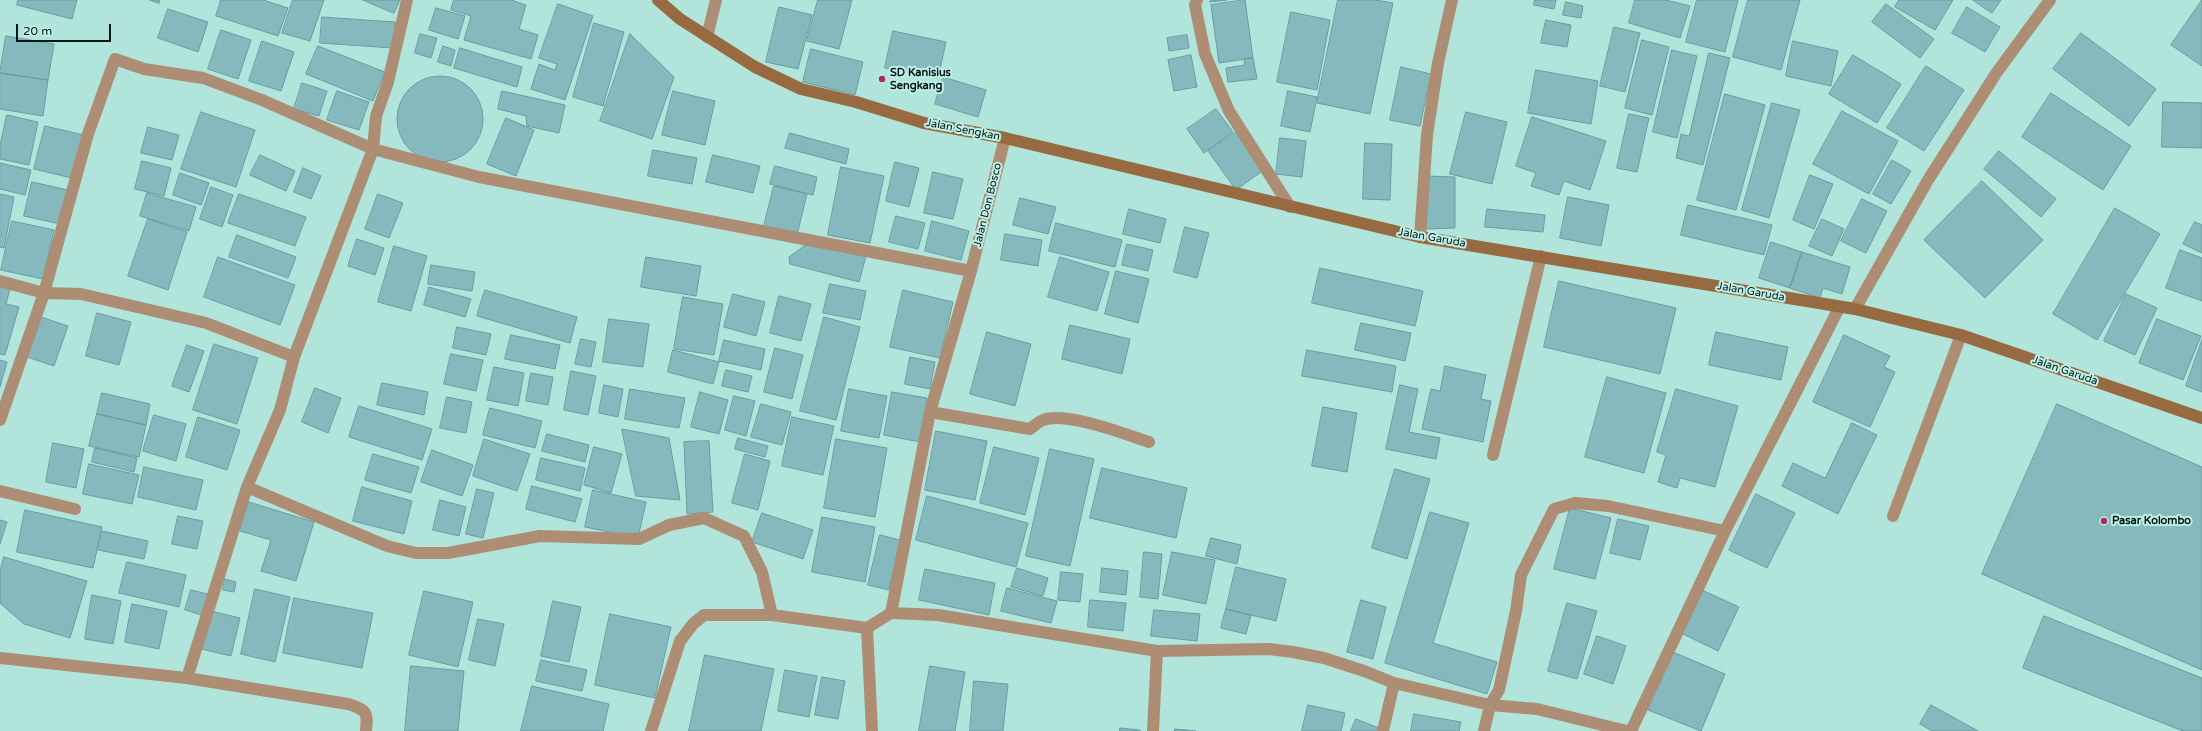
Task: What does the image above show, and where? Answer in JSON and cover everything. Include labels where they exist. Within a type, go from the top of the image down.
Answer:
[{"type":"main road","name":"Jalan Sengkan","points":[[658,0],[707,37],[755,67],[801,89],[856,102],[924,123],[1005,138],[1290,207]]},
{"type":"main road","name":"Jalan Garuda","points":[[1290,207],[1420,237],[1542,256],[1839,308],[1855,309],[1961,335],[2202,418]]},
{"type":"street","points":[[187,678],[247,487],[280,410],[294,357],[373,149],[376,116],[388,82],[407,0]]},
{"type":"street","points":[[707,37],[716,0]]},
{"type":"street","points":[[1197,0],[1195,5],[1204,54],[1230,111],[1290,207]]},
{"type":"street","points":[[1420,237],[1427,135],[1438,63],[1452,0]]},
{"type":"street","points":[[1855,309],[1928,180],[1997,72],[2050,0]]},
{"type":"street","points":[[0,420],[44,293],[88,134],[115,59],[144,69],[202,78],[262,100],[373,149],[479,177],[971,271]]},
{"type":"street","name":"Jalan Don Bosco","points":[[891,613],[930,412],[971,271],[1005,138]]},
{"type":"street","points":[[1493,455],[1542,256]]},
{"type":"street","points":[[0,281],[44,293],[81,294],[206,323],[294,357]]},
{"type":"street","points":[[1631,731],[1725,531],[1839,308]]},
{"type":"street","points":[[1893,516],[1961,335]]},
{"type":"street","points":[[930,412],[1030,429],[1043,420],[1060,418],[1100,426],[1148,442]]},
{"type":"street","points":[[247,487],[386,546],[416,553],[448,553],[540,536],[639,539],[669,525],[704,518],[744,536],[762,572],[772,615]]},
{"type":"street","points":[[0,491],[75,509]]},
{"type":"street","points":[[1484,731],[1490,705],[1499,690],[1516,611],[1521,575],[1554,508],[1575,503],[1608,506],[1725,531]]},
{"type":"street","points":[[651,731],[680,641],[694,624],[704,615],[772,615],[867,628],[891,613],[938,615],[1158,651],[1269,649],[1293,652],[1324,658],[1364,671],[1394,683],[1490,705],[1537,709],[1627,731]]},
{"type":"street","points":[[867,628],[872,731]]},
{"type":"street","points":[[1153,731],[1158,651]]},
{"type":"street","points":[[0,658],[187,678],[352,705],[364,710],[368,716],[366,731]]},
{"type":"street","points":[[1383,731],[1394,683]]},
{"type":"building","points":[[18,0],[77,0],[72,19],[17,5]]},
{"type":"building","points":[[150,0],[160,0],[159,3]]},
{"type":"building","points":[[221,0],[263,0],[288,8],[278,36],[216,16]]},
{"type":"building","points":[[293,0],[324,0],[310,41],[282,33]]},
{"type":"building","points":[[363,0],[400,0],[394,13]]},
{"type":"building","points":[[454,0],[511,0],[526,5],[519,29],[538,35],[531,59],[464,40],[471,16],[451,10]]},
{"type":"building","points":[[818,0],[852,0],[839,49],[807,41]]},
{"type":"building","points":[[1211,0],[1227,0],[1210,2]]},
{"type":"building","points":[[1245,0],[1253,58],[1219,63],[1211,5]]},
{"type":"building","points":[[1338,0],[1375,0],[1393,3],[1370,114],[1317,103]]},
{"type":"building","points":[[1535,0],[1556,0],[1554,9],[1534,5]]},
{"type":"building","points":[[1635,0],[1666,0],[1690,6],[1680,38],[1629,23]]},
{"type":"building","points":[[1697,0],[1738,0],[1725,52],[1686,42]]},
{"type":"building","points":[[1748,0],[1800,0],[1781,70],[1733,57]]},
{"type":"building","points":[[1899,0],[1953,0],[1935,30],[1895,7]]},
{"type":"building","points":[[1973,0],[2001,0],[1992,13]]},
{"type":"building","points":[[2202,0],[2202,66],[2171,45]]},
{"type":"building","points":[[1566,2],[1583,6],[1581,18],[1563,15]]},
{"type":"building","points":[[558,4],[593,16],[565,100],[531,89],[539,64],[555,70],[557,64],[539,58]]},
{"type":"building","points":[[1886,4],[1934,39],[1920,58],[1872,22]]},
{"type":"building","points":[[779,7],[812,15],[798,69],[766,62]]},
{"type":"building","points":[[1967,7],[2000,27],[1985,52],[1952,33]]},
{"type":"building","points":[[436,8],[465,16],[458,39],[429,30]]},
{"type":"building","points":[[168,9],[208,22],[198,52],[158,38]]},
{"type":"building","points":[[1291,12],[1330,20],[1317,90],[1277,82]]},
{"type":"building","points":[[322,17],[395,22],[393,48],[320,43]]},
{"type":"building","points":[[1546,20],[1571,25],[1567,47],[1541,43]]},
{"type":"building","points":[[594,23],[624,32],[603,106],[573,97]]},
{"type":"building","points":[[1614,27],[1640,33],[1625,92],[1600,86]]},
{"type":"building","points":[[221,30],[251,40],[238,79],[208,69]]},
{"type":"building","points":[[893,31],[946,42],[938,78],[885,68]]},
{"type":"building","points":[[2081,33],[2156,89],[2129,126],[2053,69]]},
{"type":"building","points":[[420,34],[437,38],[431,58],[415,53]]},
{"type":"building","points":[[630,34],[674,77],[652,139],[600,121]]},
{"type":"building","points":[[1187,35],[1189,48],[1169,51],[1167,38]]},
{"type":"building","points":[[6,36],[54,44],[48,80],[0,73]]},
{"type":"building","points":[[1642,40],[1669,47],[1652,115],[1625,108]]},
{"type":"building","points":[[262,41],[294,52],[281,91],[249,81]]},
{"type":"building","points":[[1793,41],[1838,51],[1831,86],[1786,76]]},
{"type":"building","points":[[318,46],[385,72],[373,101],[306,74]]},
{"type":"building","points":[[443,46],[455,50],[451,66],[438,62]]},
{"type":"building","points":[[460,48],[522,67],[517,87],[454,68]]},
{"type":"building","points":[[811,49],[863,62],[855,95],[803,82]]},
{"type":"building","points":[[1672,50],[1697,56],[1677,138],[1653,132]]},
{"type":"building","points":[[1709,53],[1730,58],[1703,165],[1676,158],[1681,134],[1689,136]]},
{"type":"building","points":[[1191,55],[1197,87],[1174,91],[1168,60]]},
{"type":"building","points":[[1853,55],[1901,84],[1877,123],[1829,94]]},
{"type":"building","points":[[1253,58],[1257,79],[1228,82],[1226,68],[1245,65],[1244,59]]},
{"type":"building","points":[[1926,66],[1964,90],[1924,151],[1887,128]]},
{"type":"building","points":[[1401,67],[1431,74],[1420,126],[1390,120]]},
{"type":"building","points":[[1536,70],[1598,81],[1591,124],[1528,113]]},
{"type":"building","points":[[0,73],[48,80],[43,116],[0,109]]},
{"type":"building","points":[[432,76],[448,76],[457,79],[471,88],[480,102],[483,111],[483,127],[480,136],[471,150],[457,159],[448,162],[432,162],[416,155],[409,150],[404,143],[397,127],[397,111],[404,95],[409,88],[416,83]]},
{"type":"building","points":[[943,77],[986,90],[978,117],[935,104]]},
{"type":"building","points":[[302,83],[327,91],[319,116],[294,109]]},
{"type":"building","points":[[337,91],[369,102],[359,130],[327,120]]},
{"type":"building","points":[[502,91],[565,105],[559,133],[527,126],[526,116],[498,109]]},
{"type":"building","points":[[673,91],[715,101],[705,145],[662,135]]},
{"type":"building","points":[[1288,91],[1317,97],[1310,132],[1281,126]]},
{"type":"building","points":[[2051,93],[2131,146],[2103,190],[2022,137]]},
{"type":"building","points":[[1725,94],[1765,105],[1736,210],[1697,200]]},
{"type":"building","points":[[2163,102],[2202,103],[2202,148],[2162,147]]},
{"type":"building","points":[[1772,103],[1800,110],[1769,218],[1742,210]]},
{"type":"building","points":[[1216,109],[1233,132],[1204,153],[1187,129]]},
{"type":"building","points":[[1842,111],[1898,141],[1869,194],[1813,164]]},
{"type":"building","points":[[201,112],[255,130],[236,187],[181,169]]},
{"type":"building","points":[[1466,112],[1507,122],[1492,184],[1450,174]]},
{"type":"building","points":[[1629,114],[1649,118],[1637,172],[1617,168]]},
{"type":"building","points":[[7,115],[38,122],[29,165],[0,159],[0,146]]},
{"type":"building","points":[[1532,117],[1606,141],[1590,190],[1564,181],[1559,195],[1531,186],[1536,173],[1516,166]]},
{"type":"building","points":[[506,118],[534,130],[516,176],[487,164]]},
{"type":"building","points":[[45,126],[84,135],[72,178],[34,169]]},
{"type":"building","points":[[148,127],[179,135],[172,160],[141,153]]},
{"type":"building","points":[[1238,131],[1265,169],[1236,190],[1208,151]]},
{"type":"building","points":[[790,133],[849,149],[846,164],[785,148]]},
{"type":"building","points":[[1280,138],[1306,141],[1302,177],[1276,174]]},
{"type":"building","points":[[1365,143],[1392,144],[1390,200],[1363,199]]},
{"type":"building","points":[[653,150],[697,158],[692,184],[648,176]]},
{"type":"building","points":[[1999,151],[2056,199],[2041,217],[1984,169]]},
{"type":"building","points":[[260,155],[295,171],[286,191],[250,175]]},
{"type":"building","points":[[713,155],[760,166],[753,193],[706,182]]},
{"type":"building","points":[[1892,160],[1911,171],[1891,204],[1873,194]]},
{"type":"building","points":[[142,161],[171,168],[164,196],[135,189]]},
{"type":"building","points":[[895,162],[919,168],[909,207],[886,201]]},
{"type":"building","points":[[0,163],[31,170],[25,195],[0,189]]},
{"type":"building","points":[[775,166],[817,177],[813,195],[770,184]]},
{"type":"building","points":[[841,167],[884,176],[870,243],[828,235]]},
{"type":"building","points":[[303,168],[321,176],[311,199],[294,192]]},
{"type":"building","points":[[933,172],[963,179],[953,219],[924,213]]},
{"type":"building","points":[[180,173],[209,183],[201,205],[173,195]]},
{"type":"building","points":[[1810,175],[1833,184],[1814,229],[1793,220]]},
{"type":"building","points":[[1426,176],[1455,177],[1455,228],[1426,229]]},
{"type":"building","points":[[1982,181],[2043,240],[1985,298],[1924,240]]},
{"type":"building","points":[[32,182],[68,190],[60,224],[24,216]]},
{"type":"building","points":[[774,186],[807,194],[797,235],[764,226]]},
{"type":"building","points":[[211,187],[233,195],[222,227],[200,219]]},
{"type":"building","points":[[147,193],[196,207],[189,231],[140,216]]},
{"type":"building","points":[[0,194],[14,197],[4,248],[0,247]]},
{"type":"building","points":[[239,194],[306,217],[295,246],[228,223]]},
{"type":"building","points":[[378,194],[403,203],[389,238],[365,229]]},
{"type":"building","points":[[1568,197],[1609,205],[1601,246],[1560,238]]},
{"type":"building","points":[[1020,198],[1056,207],[1048,234],[1013,225]]},
{"type":"building","points":[[1862,199],[1887,211],[1866,253],[1841,241]]},
{"type":"building","points":[[1688,205],[1772,225],[1764,255],[1681,235]]},
{"type":"building","points":[[2115,208],[2160,234],[2097,340],[2053,314]]},
{"type":"building","points":[[1129,209],[1166,219],[1160,243],[1123,234]]},
{"type":"building","points":[[1487,209],[1545,215],[1543,232],[1485,227]]},
{"type":"building","points":[[896,216],[925,223],[918,249],[889,242]]},
{"type":"building","points":[[148,219],[187,232],[168,290],[128,276]]},
{"type":"building","points":[[1822,219],[1844,229],[1832,256],[1809,246]]},
{"type":"building","points":[[12,221],[54,230],[43,279],[1,270]]},
{"type":"building","points":[[932,221],[969,231],[961,260],[925,251]]},
{"type":"building","points":[[2195,222],[2202,225],[2202,253],[2183,244]]},
{"type":"building","points":[[1056,223],[1122,240],[1115,267],[1049,251]]},
{"type":"building","points":[[1185,227],[1209,233],[1197,278],[1174,272]]},
{"type":"building","points":[[1005,234],[1042,240],[1038,266],[1001,260]]},
{"type":"building","points":[[237,235],[296,257],[288,278],[229,257]]},
{"type":"building","points":[[357,239],[384,248],[375,275],[348,266]]},
{"type":"building","points":[[1771,242],[1802,252],[1790,288],[1759,278]]},
{"type":"building","points":[[819,244],[866,256],[859,282],[790,264],[789,257],[804,246]]},
{"type":"building","points":[[1127,244],[1153,250],[1148,271],[1122,265]]},
{"type":"building","points":[[394,246],[427,256],[411,311],[378,302]]},
{"type":"building","points":[[2180,250],[2202,258],[2202,301],[2166,288]]},
{"type":"building","points":[[1802,252],[1850,267],[1842,294],[1823,288],[1820,298],[1790,288]]},
{"type":"building","points":[[218,257],[295,285],[280,325],[204,297]]},
{"type":"building","points":[[646,257],[701,266],[696,296],[641,287]]},
{"type":"building","points":[[1060,257],[1109,272],[1097,311],[1048,297]]},
{"type":"building","points":[[431,265],[475,272],[472,291],[428,284]]},
{"type":"building","points":[[1320,268],[1423,291],[1415,326],[1312,303]]},
{"type":"building","points":[[1116,271],[1149,279],[1138,323],[1105,314]]},
{"type":"building","points":[[1559,281],[1676,308],[1660,374],[1544,347]]},
{"type":"building","points":[[830,284],[866,291],[860,320],[823,313]]},
{"type":"building","points":[[0,286],[10,289],[6,304],[19,307],[5,355],[0,354]]},
{"type":"building","points":[[429,287],[471,299],[465,317],[424,305]]},
{"type":"building","points":[[485,290],[577,317],[570,343],[477,316]]},
{"type":"building","points":[[903,290],[953,302],[940,358],[890,347]]},
{"type":"building","points":[[733,294],[765,302],[756,336],[724,327]]},
{"type":"building","points":[[2126,294],[2157,308],[2135,355],[2104,341]]},
{"type":"building","points":[[779,296],[811,304],[801,341],[770,333]]},
{"type":"building","points":[[683,297],[723,304],[714,355],[674,349]]},
{"type":"building","points":[[97,313],[131,322],[119,365],[86,356]]},
{"type":"building","points":[[38,316],[68,326],[54,366],[24,356]]},
{"type":"building","points":[[824,317],[860,327],[836,420],[800,411]]},
{"type":"building","points":[[609,319],[649,324],[643,367],[603,362]]},
{"type":"building","points":[[2157,319],[2201,336],[2183,380],[2139,363]]},
{"type":"building","points":[[1361,323],[1411,333],[1405,361],[1355,350]]},
{"type":"building","points":[[1070,325],[1130,339],[1122,374],[1062,359]]},
{"type":"building","points":[[457,327],[491,334],[486,355],[453,348]]},
{"type":"building","points":[[987,332],[1031,344],[1015,406],[970,394]]},
{"type":"building","points":[[1716,332],[1788,347],[1781,380],[1709,365]]},
{"type":"building","points":[[511,335],[560,345],[555,369],[505,359]]},
{"type":"building","points":[[1844,335],[1890,356],[1884,367],[1895,372],[1870,427],[1813,402]]},
{"type":"building","points":[[581,339],[596,342],[591,367],[575,364]]},
{"type":"building","points":[[724,340],[765,349],[761,370],[719,361]]},
{"type":"building","points":[[2202,340],[2202,392],[2186,386]]},
{"type":"building","points":[[214,344],[258,358],[237,424],[193,410]]},
{"type":"building","points":[[187,345],[204,351],[189,392],[172,386]]},
{"type":"building","points":[[775,348],[803,355],[792,399],[764,392]]},
{"type":"building","points":[[673,350],[719,362],[713,384],[668,372]]},
{"type":"building","points":[[1307,350],[1396,366],[1392,392],[1302,376]]},
{"type":"building","points":[[451,354],[483,360],[476,391],[444,384]]},
{"type":"building","points":[[910,357],[935,362],[930,389],[905,384]]},
{"type":"building","points":[[0,360],[7,362],[0,387]]},
{"type":"building","points":[[1445,366],[1486,375],[1481,399],[1491,401],[1483,442],[1422,429],[1431,389],[1440,391]]},
{"type":"building","points":[[494,367],[524,373],[518,406],[487,400]]},
{"type":"building","points":[[726,370],[752,376],[748,392],[722,386]]},
{"type":"building","points":[[571,371],[596,376],[588,415],[564,410]]},
{"type":"building","points":[[531,373],[553,377],[548,405],[526,401]]},
{"type":"building","points":[[1607,377],[1666,393],[1644,473],[1585,457]]},
{"type":"building","points":[[382,383],[428,392],[424,415],[377,405]]},
{"type":"building","points":[[604,385],[623,389],[618,417],[599,413]]},
{"type":"building","points":[[1400,385],[1418,389],[1409,432],[1440,438],[1436,459],[1386,449]]},
{"type":"building","points":[[315,388],[341,398],[328,433],[302,422]]},
{"type":"building","points":[[630,389],[685,398],[679,428],[625,419]]},
{"type":"building","points":[[849,389],[887,396],[879,438],[841,431]]},
{"type":"building","points":[[1676,389],[1738,406],[1715,487],[1680,478],[1677,488],[1658,482],[1666,455],[1657,452]]},
{"type":"building","points":[[700,392],[728,400],[719,434],[691,427]]},
{"type":"building","points":[[892,392],[927,398],[920,442],[884,435]]},
{"type":"building","points":[[102,393],[150,404],[146,425],[97,414]]},
{"type":"building","points":[[734,396],[755,401],[746,436],[725,430]]},
{"type":"building","points":[[447,397],[472,402],[466,433],[440,428]]},
{"type":"building","points":[[761,404],[791,412],[782,445],[751,437]]},
{"type":"building","name":"Pasar Kolombo","points":[[2057,404],[2202,467],[2202,670],[1982,574]]},
{"type":"building","points":[[359,406],[432,429],[422,460],[349,437]]},
{"type":"building","points":[[1323,407],[1357,413],[1347,472],[1312,466]]},
{"type":"building","points":[[490,408],[542,421],[535,448],[483,435]]},
{"type":"building","points":[[97,414],[146,425],[139,457],[89,446]]},
{"type":"building","points":[[154,415],[186,424],[176,461],[143,451]]},
{"type":"building","points":[[198,417],[240,430],[227,470],[186,457]]},
{"type":"building","points":[[792,417],[834,426],[823,475],[782,466]]},
{"type":"building","points":[[1852,423],[1877,435],[1838,514],[1782,486],[1793,463],[1825,478]]},
{"type":"building","points":[[622,429],[669,438],[680,500],[636,496]]},
{"type":"building","points":[[936,431],[987,441],[975,500],[925,490]]},
{"type":"building","points":[[547,434],[589,445],[585,462],[542,451]]},
{"type":"building","points":[[738,438],[768,446],[765,457],[735,449]]},
{"type":"building","points":[[484,439],[530,454],[517,491],[473,476]]},
{"type":"building","points":[[836,439],[887,448],[875,517],[824,508]]},
{"type":"building","points":[[709,441],[713,512],[687,514],[684,442]]},
{"type":"building","points":[[53,443],[84,449],[76,488],[46,482]]},
{"type":"building","points":[[594,447],[622,454],[611,493],[584,485]]},
{"type":"building","points":[[994,447],[1039,458],[1025,515],[980,503]]},
{"type":"building","points":[[95,448],[137,458],[134,472],[92,462]]},
{"type":"building","points":[[1050,449],[1094,459],[1070,566],[1026,556]]},
{"type":"building","points":[[432,450],[473,465],[462,496],[421,482]]},
{"type":"building","points":[[373,454],[419,467],[411,493],[365,480]]},
{"type":"building","points":[[745,454],[770,461],[758,510],[732,503]]},
{"type":"building","points":[[541,458],[585,468],[580,491],[536,480]]},
{"type":"building","points":[[89,464],[139,475],[132,504],[83,494]]},
{"type":"building","points":[[144,467],[203,480],[196,510],[138,497]]},
{"type":"building","points":[[1102,468],[1187,488],[1176,538],[1090,518]]},
{"type":"building","points":[[1395,469],[1430,479],[1407,559],[1372,548]]},
{"type":"building","points":[[532,486],[582,499],[575,522],[526,509]]},
{"type":"building","points":[[362,487],[412,501],[404,534],[353,521]]},
{"type":"building","points":[[477,489],[494,493],[483,538],[466,534]]},
{"type":"building","points":[[593,490],[646,502],[638,538],[585,527]]},
{"type":"building","points":[[1756,494],[1795,513],[1767,568],[1729,550]]},
{"type":"building","points":[[927,496],[1028,523],[1016,567],[916,540]]},
{"type":"building","points":[[440,500],[466,507],[459,536],[433,530]]},
{"type":"building","points":[[249,502],[314,522],[296,581],[261,571],[271,540],[240,531]]},
{"type":"building","points":[[1570,508],[1611,518],[1595,579],[1554,569]]},
{"type":"building","points":[[25,510],[102,527],[93,568],[17,552]]},
{"type":"building","points":[[1430,512],[1469,523],[1433,643],[1497,662],[1487,694],[1385,663]]},
{"type":"building","points":[[762,513],[813,530],[803,559],[752,542]]},
{"type":"building","points":[[178,516],[203,521],[197,549],[172,544]]},
{"type":"building","points":[[822,517],[875,527],[865,582],[812,572]]},
{"type":"building","points":[[1618,519],[1649,526],[1640,560],[1610,553]]},
{"type":"building","points":[[0,520],[7,522],[0,544]]},
{"type":"building","points":[[102,531],[148,541],[144,559],[98,550]]},
{"type":"building","points":[[880,535],[900,540],[889,590],[868,585]]},
{"type":"building","points":[[1211,538],[1241,545],[1237,564],[1206,556]]},
{"type":"building","points":[[1144,552],[1162,554],[1158,599],[1140,597]]},
{"type":"building","points":[[1172,552],[1215,560],[1206,604],[1163,595]]},
{"type":"building","points":[[4,557],[87,581],[70,638],[24,624],[0,603],[0,571]]},
{"type":"building","points":[[127,562],[186,575],[179,607],[119,593]]},
{"type":"building","points":[[1236,567],[1286,579],[1276,621],[1226,609]]},
{"type":"building","points":[[1017,568],[1048,578],[1043,596],[1011,587]]},
{"type":"building","points":[[1102,568],[1128,571],[1126,595],[1100,592]]},
{"type":"building","points":[[925,569],[995,583],[989,615],[919,600]]},
{"type":"building","points":[[1061,572],[1083,574],[1080,602],[1058,600]]},
{"type":"building","points":[[225,579],[236,582],[234,592],[223,590]]},
{"type":"building","points":[[1007,588],[1057,601],[1051,623],[1001,611]]},
{"type":"building","points":[[255,589],[290,597],[275,662],[241,654]]},
{"type":"building","points":[[191,590],[211,595],[205,616],[185,610]]},
{"type":"building","points":[[1702,590],[1739,607],[1718,651],[1681,633]]},
{"type":"building","points":[[424,591],[473,602],[458,667],[409,655]]},
{"type":"building","points":[[92,595],[121,601],[113,644],[85,639]]},
{"type":"building","points":[[294,598],[373,613],[362,668],[283,653]]},
{"type":"building","points":[[1090,600],[1126,603],[1123,631],[1088,627]]},
{"type":"building","points":[[1361,600],[1386,607],[1373,659],[1347,652]]},
{"type":"building","points":[[553,601],[581,607],[569,662],[541,656]]},
{"type":"building","points":[[1567,603],[1597,611],[1577,679],[1548,671]]},
{"type":"building","points":[[132,604],[167,611],[159,649],[125,642]]},
{"type":"building","points":[[1226,609],[1251,615],[1246,634],[1221,628]]},
{"type":"building","points":[[1154,610],[1200,614],[1197,641],[1151,636]]},
{"type":"building","points":[[211,611],[240,618],[231,656],[201,649]]},
{"type":"building","points":[[610,614],[671,627],[655,698],[595,685]]},
{"type":"building","points":[[2044,616],[2202,678],[2202,731],[2183,731],[2023,668]]},
{"type":"building","points":[[478,619],[504,624],[495,666],[469,660]]},
{"type":"building","points":[[1597,636],[1626,646],[1613,684],[1584,674]]},
{"type":"building","points":[[1673,652],[1725,674],[1701,731],[1648,710]]},
{"type":"building","points":[[705,655],[774,669],[761,731],[689,731]]},
{"type":"building","points":[[541,660],[587,670],[582,691],[536,681]]},
{"type":"building","points":[[411,666],[464,671],[458,731],[405,731]]},
{"type":"building","points":[[930,666],[965,672],[955,731],[919,731]]},
{"type":"building","points":[[785,670],[817,676],[809,717],[778,711]]},
{"type":"building","points":[[822,677],[845,681],[838,719],[815,715]]},
{"type":"building","points":[[974,681],[1008,684],[1003,731],[970,731]]},
{"type":"building","points":[[532,686],[609,704],[603,731],[521,731]]},
{"type":"building","points":[[1308,705],[1345,713],[1341,731],[1302,731]]},
{"type":"building","points":[[1931,705],[1978,731],[1932,731],[1920,724]]},
{"type":"building","points":[[1414,714],[1461,722],[1459,731],[1411,731]]},
{"type":"building","points":[[1356,719],[1379,728],[1378,731],[1351,731]]},
{"type":"building","points":[[1120,728],[1140,730],[1140,731],[1120,731]]},
{"type":"building","points":[[1175,729],[1196,731],[1175,731]]},
{"type":"place","name":"SD Kanisius Sengkang","points":[[882,79]]},
{"type":"place","name":"Pasar Kolombo","points":[[2104,521]]}]
